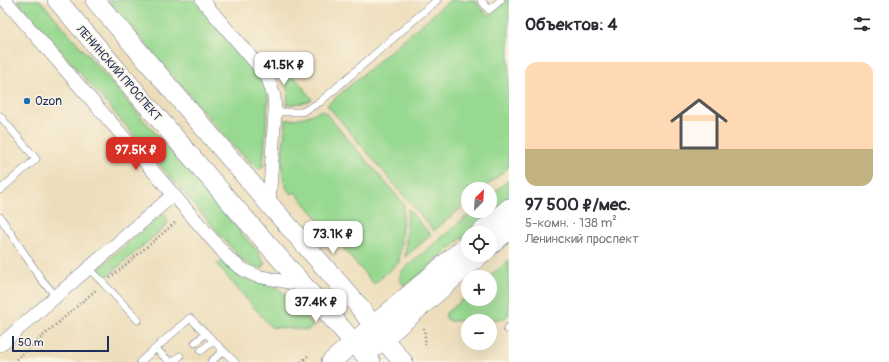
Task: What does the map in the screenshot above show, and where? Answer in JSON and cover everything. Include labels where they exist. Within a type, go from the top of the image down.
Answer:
[{"type":"street","points":[[5,0],[230,260],[244,270],[257,276],[302,285]]},
{"type":"street","name":"ЛЕНИНСКИЙ ПРОСПЕКТ","points":[[57,0],[361,355]]},
{"type":"street","points":[[95,0],[269,204],[357,304],[403,362]]},
{"type":"street","points":[[202,0],[267,76],[274,96],[275,112],[269,204]]},
{"type":"street","points":[[0,344],[173,195]]},
{"type":"street","points":[[488,226],[509,208]]},
{"type":"street","points":[[497,240],[509,229]]},
{"type":"street","points":[[331,362],[361,355],[378,332],[461,251]]},
{"type":"street","points":[[378,332],[471,262]]},
{"type":"lane","points":[[275,112],[302,112],[320,102],[437,0]]},
{"type":"lane","points":[[481,0],[489,10],[501,0]]},
{"type":"lane","points":[[0,116],[36,159],[0,190]]},
{"type":"lane","points":[[0,217],[41,279],[56,296]]},
{"type":"lane","points":[[89,268],[138,320]]},
{"type":"lane","points":[[140,362],[190,318],[232,361]]},
{"type":"lane","points":[[195,343],[206,333]]},
{"type":"lane","points":[[201,351],[213,341]]},
{"type":"lane","points":[[156,349],[170,362]]},
{"type":"lane","points":[[211,362],[223,351]]},
{"type":"lane","points":[[173,362],[180,356]]},
{"type":"path","points":[[13,362],[176,222]]},
{"type":"path","points":[[424,328],[426,348]]},
{"type":"path","points":[[301,362],[310,354]]},
{"type":"green space","points":[[17,0],[40,0],[257,251],[265,264],[263,268],[253,267],[242,260]]},
{"type":"green space","points":[[108,0],[195,0],[263,80],[267,89],[268,100],[263,167],[259,169],[257,168],[234,147]]},
{"type":"green space","points":[[450,0],[474,0],[488,16],[506,0],[509,0],[509,167],[491,182],[461,182],[461,208],[434,231],[327,105]]},
{"type":"green space","points":[[278,60],[281,61],[312,99],[307,102],[287,105],[287,88],[275,64]]},
{"type":"green space","points":[[323,110],[404,204],[399,262],[374,284],[295,192],[290,193],[284,179],[282,163],[286,120],[305,117]]},
{"type":"green space","points":[[509,180],[509,198],[497,208],[497,190]]},
{"type":"green space","points":[[408,209],[431,235],[405,257]]},
{"type":"green space","points":[[163,213],[168,221],[166,226],[104,279],[99,272],[99,268]]},
{"type":"green space","points":[[465,218],[486,218],[476,226],[461,226],[461,239],[405,287],[399,278],[402,271]]},
{"type":"green space","points":[[509,260],[509,314],[504,319],[497,319],[497,314],[461,314],[461,321],[450,321],[446,318],[446,313],[461,301],[461,306],[497,306],[497,270]]},
{"type":"green space","points":[[220,262],[226,264],[245,279],[272,285],[278,288],[294,303],[313,327],[308,330],[271,327],[217,265]]},
{"type":"place","name":"Ozon","points":[[27,101]]}]
